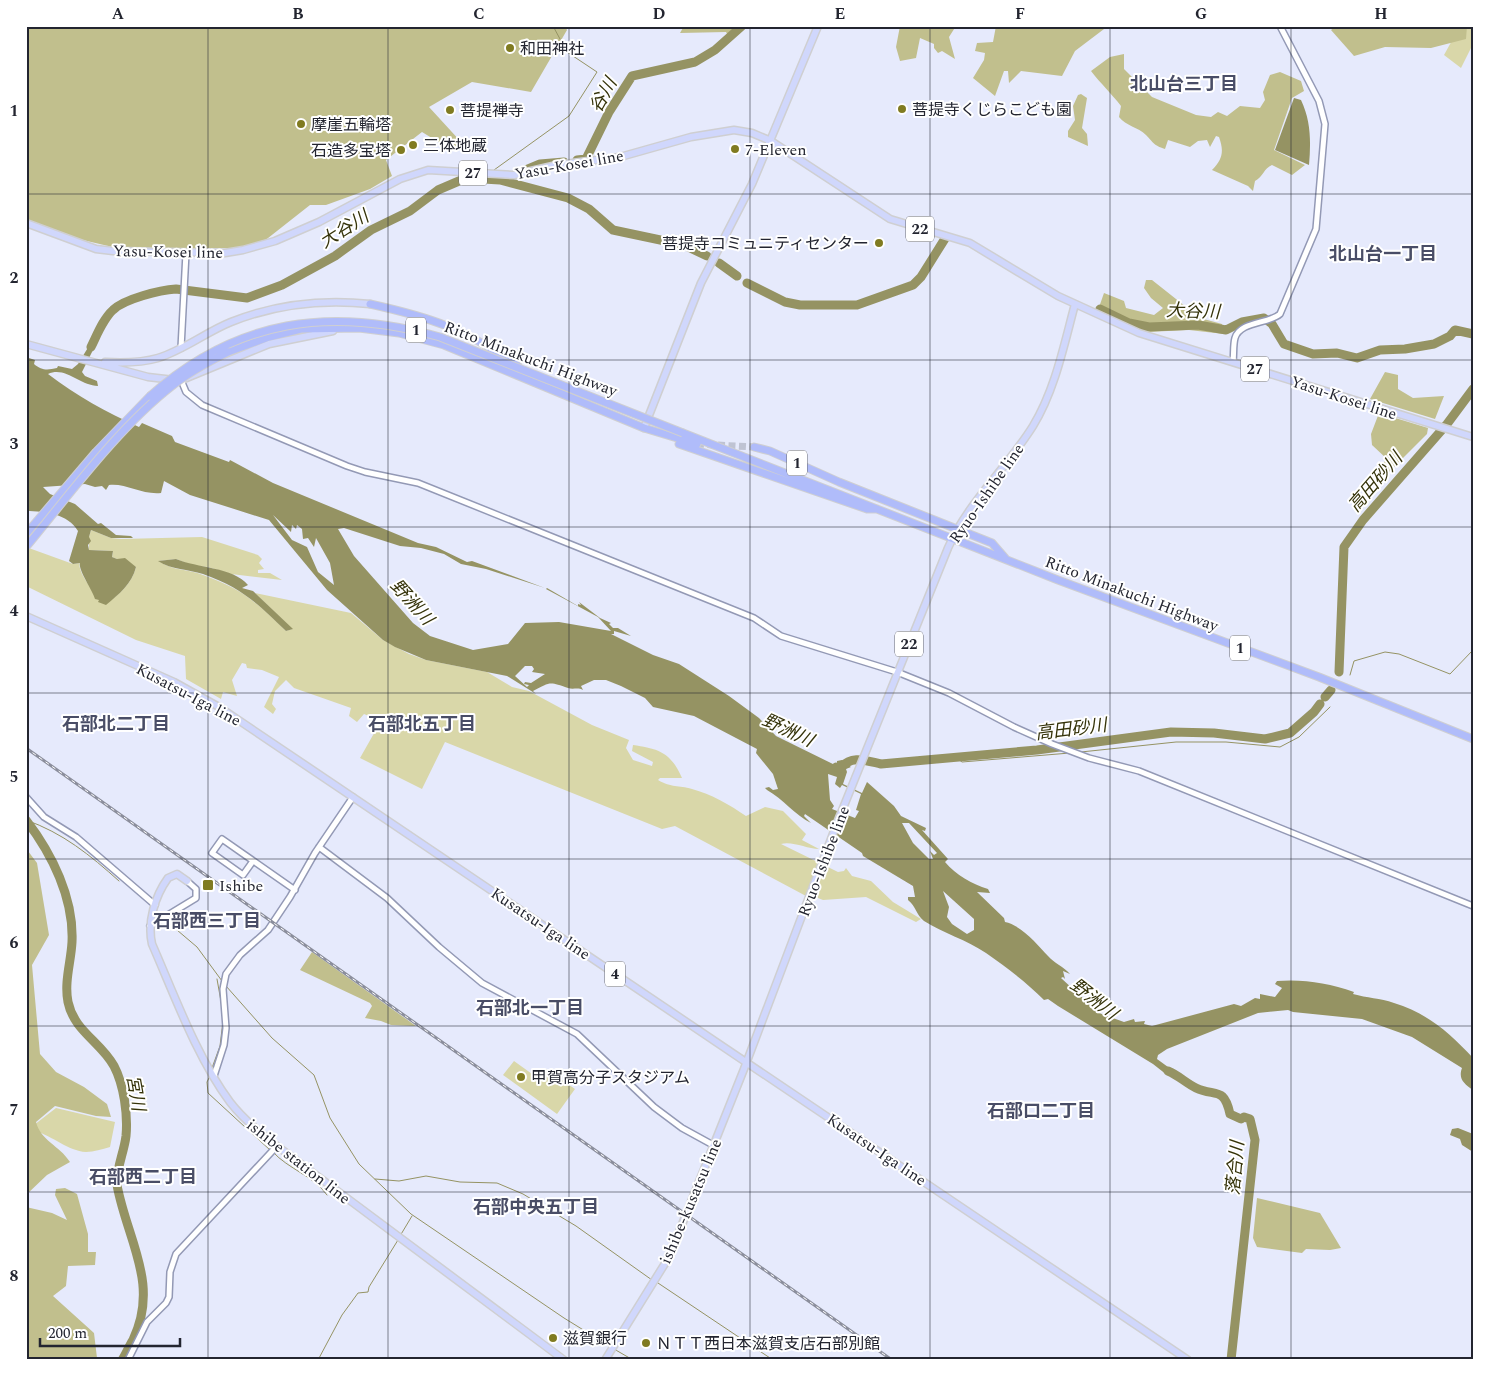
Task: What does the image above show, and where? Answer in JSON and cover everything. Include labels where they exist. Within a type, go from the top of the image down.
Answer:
[{"type":"highway","name":"1","points":[[370,304],[432,319],[452,327],[487,345],[564,396]]},
{"type":"highway","name":"Ritto Minakuchi Highway","points":[[26,534],[125,420],[178,372],[202,357],[241,338],[307,322],[333,320],[378,322],[401,326],[440,337],[1006,559],[1319,676],[1473,739]]},
{"type":"highway","name":"Ritto Minakuchi Highway","points":[[26,547],[98,461],[157,399],[181,379],[228,352],[269,337],[301,329],[359,328],[399,333],[444,345],[514,372],[564,396],[676,443],[806,490],[867,509],[880,509]]},
{"type":"highway","name":"Ritto Minakuchi Highway","points":[[644,428],[697,444]]},
{"type":"highway","name":"Ritto Minakuchi Highway","points":[[754,447],[770,451],[838,482],[992,543],[1006,559]]},
{"type":"main road","points":[[644,428],[701,283],[752,184],[818,26]]},
{"type":"main road","name":"Yasu-Kosei line","points":[[26,223],[96,249],[113,252],[225,253],[275,241],[319,222],[400,179],[428,170],[514,175],[557,165],[620,157],[691,137],[734,130],[752,133],[770,141]]},
{"type":"main road","name":"22","points":[[770,141],[890,219],[970,243],[1045,290],[1075,304]]},
{"type":"main road","points":[[95,361],[141,362],[160,358],[230,322],[290,305],[324,302],[370,304]]},
{"type":"main road","name":"Yasu-Kosei line","points":[[1075,304],[1140,333],[1473,437]]},
{"type":"main road","name":"Ryuo-Ishibe line","points":[[747,1062],[809,896],[952,537],[1023,440],[1041,412],[1052,385],[1075,304]]},
{"type":"main road","points":[[26,344],[148,376],[181,380],[268,344],[319,333],[359,328]]},
{"type":"main road","name":"Kusatsu-Iga line","points":[[26,616],[174,682],[208,700],[1188,1360]]},
{"type":"main road","name":"ishibe station line","points":[[187,881],[177,874],[170,875],[154,909],[150,926],[152,944],[214,1076],[229,1101],[242,1117],[277,1146],[564,1360]]},
{"type":"main road","name":"ishibe-kusatsu line","points":[[605,1360],[669,1257],[747,1062]]},
{"type":"street","points":[[1233,362],[1235,337],[1238,332],[1276,318],[1280,314],[1316,229],[1325,124],[1319,102],[1280,26]]},
{"type":"street","points":[[180,348],[186,253]]},
{"type":"street","points":[[181,380],[186,392],[202,405],[347,466],[365,472],[418,483],[754,618],[781,636],[897,672],[949,693],[1014,727],[1067,750],[1089,758],[1140,771],[1473,906]]},
{"type":"street","points":[[26,797],[36,809],[54,824],[76,837],[154,909]]},
{"type":"street","points":[[214,1076],[224,1045],[226,1028],[224,978],[240,955],[264,934],[295,890],[319,847],[354,797]]},
{"type":"street","points":[[253,861],[243,875],[212,853],[222,840],[253,861],[295,890]]},
{"type":"street","points":[[319,847],[387,898],[439,947],[482,983],[577,1034],[654,1108],[682,1128],[713,1145]]},
{"type":"street","points":[[150,926],[196,898],[196,889],[187,881]]},
{"type":"street","points":[[128,1360],[148,1322],[166,1303],[169,1297],[170,1272],[176,1254],[277,1146]]},
{"type":"shaded area","points":[[26,26],[565,26],[567,30],[531,92],[472,82],[429,107],[462,143],[453,151],[422,132],[386,160],[392,176],[370,189],[326,205],[310,205],[263,242],[244,248],[121,249],[53,233],[26,221]]},
{"type":"shaded area","points":[[684,26],[738,26],[730,39],[726,32],[680,33]]},
{"type":"shaded area","points":[[900,26],[956,26],[949,37],[955,59],[942,51],[938,53],[934,48],[934,44],[920,38],[916,58],[900,61],[896,47]]},
{"type":"shaded area","points":[[996,26],[1108,26],[1075,51],[1062,76],[1021,71],[1009,83],[1008,71],[1004,71],[995,96],[973,78],[984,60],[985,53],[975,51],[977,43],[993,42]]},
{"type":"shaded area","points":[[1336,26],[1351,28],[1354,26],[1467,26],[1466,39],[1431,48],[1385,47],[1354,56],[1331,30]]},
{"type":"shaded area","points":[[1460,26],[1473,26],[1473,44],[1461,68],[1444,55]]},
{"type":"shaded area","points":[[1124,54],[1124,69],[1152,97],[1196,115],[1211,117],[1218,112],[1227,116],[1240,106],[1260,108],[1265,100],[1263,92],[1270,75],[1280,72],[1301,81],[1304,91],[1292,98],[1274,150],[1305,165],[1292,175],[1272,165],[1255,181],[1253,191],[1248,186],[1212,170],[1222,155],[1219,137],[1216,136],[1210,147],[1207,140],[1198,141],[1190,147],[1168,140],[1165,149],[1156,145],[1143,132],[1119,117],[1121,106],[1091,71],[1110,57]]},
{"type":"shaded area","points":[[1081,94],[1087,98],[1082,128],[1087,134],[1088,146],[1068,137],[1068,131],[1075,120],[1073,106],[1078,95]]},
{"type":"shaded area","points":[[1294,98],[1301,100],[1307,116],[1310,140],[1309,165],[1275,150]]},
{"type":"shaded area","points":[[1146,280],[1152,280],[1200,318],[1222,324],[1224,334],[1189,330],[1147,332],[1097,313],[1104,293],[1124,301],[1126,308],[1154,315],[1163,308],[1151,298],[1144,288]]},
{"type":"shaded area","points":[[95,336],[98,337],[82,372],[85,376],[97,381],[98,386],[85,383],[61,372],[48,374],[92,403],[139,427],[142,423],[172,436],[175,442],[229,462],[230,460],[273,483],[418,543],[436,547],[467,562],[472,561],[545,588],[486,569],[461,564],[444,554],[421,548],[400,546],[344,528],[338,529],[354,556],[413,623],[430,636],[473,650],[508,644],[525,623],[559,622],[611,631],[598,617],[546,589],[547,588],[578,606],[578,604],[581,605],[579,602],[600,618],[611,623],[609,624],[613,628],[618,628],[631,636],[614,631],[614,634],[611,634],[653,655],[679,664],[729,696],[759,718],[776,736],[837,766],[837,761],[842,760],[851,767],[846,769],[847,772],[843,784],[862,793],[867,782],[894,806],[901,816],[926,828],[925,831],[922,830],[948,859],[945,862],[949,867],[965,879],[988,889],[990,893],[977,892],[1004,918],[1005,922],[1023,931],[1050,958],[1068,972],[1070,974],[1063,971],[1065,979],[1061,978],[1099,1013],[1124,1022],[1134,1019],[1135,1022],[1145,1021],[1144,1024],[1152,1026],[1234,1004],[1241,1006],[1255,998],[1260,999],[1260,994],[1275,997],[1282,988],[1275,984],[1277,981],[1306,981],[1335,986],[1354,992],[1353,994],[1384,1000],[1406,1007],[1437,1025],[1456,1040],[1473,1058],[1473,1090],[1461,1078],[1462,1068],[1412,1037],[1362,1019],[1288,1010],[1258,1013],[1167,1049],[1158,1055],[1157,1059],[1179,1075],[1167,1075],[1153,1064],[1048,999],[1044,1000],[1016,975],[986,953],[924,921],[908,900],[908,897],[915,897],[913,886],[863,856],[862,853],[805,814],[804,816],[811,823],[805,820],[765,788],[778,789],[773,774],[756,753],[757,749],[694,716],[653,707],[645,698],[606,680],[594,680],[581,686],[583,690],[550,684],[533,691],[536,694],[507,676],[426,660],[395,647],[383,640],[327,590],[269,520],[190,495],[164,481],[161,493],[115,485],[109,485],[106,490],[102,486],[95,487],[85,484],[43,487],[50,494],[75,504],[98,524],[101,523],[116,535],[131,536],[133,538],[111,538],[91,530],[89,550],[113,551],[112,557],[117,559],[125,558],[136,567],[128,584],[116,597],[106,605],[98,602],[99,600],[95,599],[83,575],[80,563],[73,564],[69,561],[78,531],[74,525],[62,517],[26,511],[26,357],[35,360],[34,364],[45,369],[57,368],[58,366],[72,369],[78,364]],"holes":[[[273,515],[291,532],[292,525],[296,529],[297,525],[302,529],[303,539],[308,538],[314,547],[316,538],[330,563],[334,585],[318,572],[307,547],[292,540]],[[525,666],[532,666],[534,669],[532,672],[545,674],[531,683],[525,682],[524,684],[529,685],[527,687],[515,676]],[[828,774],[837,777],[835,784],[840,788],[842,785],[861,794],[856,810],[859,811],[855,818],[832,809],[834,806],[830,800]],[[902,823],[909,823],[937,853],[934,855],[930,851],[933,859],[929,859],[913,843]],[[943,891],[974,919],[974,930],[967,934],[952,924],[947,917],[949,907]]]},
{"type":"shaded area","points":[[1385,372],[1398,375],[1398,389],[1413,398],[1444,396],[1435,419],[1370,399]]},
{"type":"shaded area","points":[[1379,413],[1428,428],[1427,434],[1389,472],[1382,471],[1382,464],[1387,459],[1372,445],[1371,434]]},
{"type":"shaded area","points":[[91,530],[111,538],[121,539],[202,537],[258,555],[262,559],[259,563],[264,569],[258,570],[258,573],[270,573],[282,580],[231,574],[208,567],[194,566],[176,559],[159,561],[169,567],[198,573],[217,580],[239,591],[258,605],[286,631],[292,629],[255,593],[351,613],[383,640],[409,654],[426,660],[487,672],[512,687],[529,691],[592,725],[629,740],[626,748],[633,760],[652,766],[653,762],[632,751],[633,745],[650,748],[664,754],[674,763],[682,778],[660,778],[658,780],[667,784],[699,791],[727,804],[746,816],[765,807],[783,811],[806,834],[802,840],[819,849],[786,843],[781,844],[838,872],[844,871],[846,868],[852,876],[871,881],[893,902],[921,919],[916,922],[866,897],[823,900],[808,894],[806,896],[675,826],[662,829],[445,742],[422,789],[360,758],[381,721],[364,714],[357,722],[349,716],[351,708],[294,688],[286,680],[275,691],[272,704],[276,709],[273,714],[264,707],[279,677],[262,670],[247,668],[246,664],[242,663],[232,680],[237,696],[223,692],[221,699],[186,679],[185,656],[136,640],[26,586],[26,547],[73,564],[80,563],[84,578],[93,591],[106,604],[116,596],[128,584],[136,567],[112,557],[113,551],[89,550]]},
{"type":"shaded area","points":[[176,559],[224,571],[241,579],[248,585],[242,588],[253,591],[293,629],[286,631],[248,597],[217,579],[197,572],[174,568],[158,561]]},
{"type":"shaded area","points":[[28,851],[37,863],[49,935],[32,965],[40,1054],[56,1072],[84,1087],[107,1104],[111,1117],[96,1116],[55,1106],[36,1122],[46,1139],[61,1151],[70,1162],[47,1175],[26,1195],[26,856]]},
{"type":"shaded area","points":[[312,952],[416,1026],[391,1025],[365,1018],[372,1006],[370,1003],[300,970]]},
{"type":"shaded area","points":[[514,1061],[539,1079],[546,1069],[575,1089],[557,1114],[503,1075]]},
{"type":"shaded area","points":[[56,1108],[115,1122],[110,1147],[92,1152],[79,1151],[35,1131],[34,1125]]},
{"type":"shaded area","points":[[1458,1128],[1473,1134],[1473,1152],[1462,1145],[1460,1139],[1450,1135],[1452,1129]]},
{"type":"shaded area","points":[[65,1188],[77,1194],[88,1234],[88,1252],[96,1252],[95,1265],[68,1266],[66,1286],[53,1296],[94,1333],[97,1358],[96,1360],[26,1360],[26,1207],[52,1213],[67,1220],[55,1195],[56,1189]]},
{"type":"shaded area","points":[[1257,1198],[1320,1213],[1341,1248],[1330,1250],[1306,1249],[1302,1253],[1257,1247],[1253,1238]]},
{"type":"waterway","points":[[494,170],[569,116],[597,72],[567,52],[553,26]]},
{"type":"waterway","name":"谷川","points":[[577,160],[586,159],[609,112],[632,76],[695,62],[715,50],[742,26]]},
{"type":"waterway","name":"谷川","points":[[521,172],[540,164],[564,162]]},
{"type":"waterway","name":"大谷川","points":[[91,347],[106,318],[113,310],[125,302],[152,293],[176,289],[247,298],[282,285],[335,256],[371,230],[410,211],[438,190],[466,178],[500,180],[568,198],[589,209],[613,230],[684,245],[707,256]]},
{"type":"waterway","name":"大谷川","points":[[747,283],[785,302],[800,305],[857,305],[913,285],[921,277],[946,237]]},
{"type":"waterway","name":"大谷川","points":[[719,263],[737,276]]},
{"type":"waterway","name":"大谷川","points":[[1100,309],[1129,323],[1149,327],[1198,325],[1226,330],[1242,322],[1264,318],[1272,324],[1284,344],[1313,354],[1337,353],[1357,358],[1380,350],[1405,349],[1434,344],[1450,336],[1455,330],[1473,334]]},
{"type":"waterway","name":"高田砂川","points":[[1339,672],[1344,547],[1363,520],[1447,424],[1473,389]]},
{"type":"waterway","points":[[1350,675],[1354,661],[1385,652],[1399,654],[1450,674],[1473,650]]},
{"type":"waterway","name":"高田砂川","points":[[1325,697],[1331,690]]},
{"type":"waterway","name":"高田砂川","points":[[836,767],[840,768],[849,761],[854,760],[881,764],[1037,750],[1171,732],[1214,733],[1265,739],[1290,733],[1314,712],[1320,704]]},
{"type":"waterway","points":[[1081,752],[1176,742],[1226,742],[1280,747],[1299,737],[1330,707]]},
{"type":"waterway","points":[[954,756],[962,762],[1070,753]]},
{"type":"waterway","points":[[26,820],[64,838],[119,881]]},
{"type":"waterway","name":"宮川","points":[[26,820],[53,862],[60,877],[69,909],[72,942],[67,994],[71,1012],[82,1029],[114,1066],[124,1100],[126,1136],[117,1185],[139,1262],[143,1299],[140,1319],[133,1340],[122,1360]]},
{"type":"waterway","points":[[164,919],[197,947],[222,981]]},
{"type":"waterway","points":[[217,979],[222,1007]]},
{"type":"waterway","points":[[226,986],[272,1038],[314,1075],[330,1118],[359,1164],[411,1214],[564,1318],[611,1347]]},
{"type":"waterway","points":[[212,1068],[220,1046],[223,1021]]},
{"type":"waterway","name":"落合川","points":[[1168,1071],[1196,1088],[1222,1096],[1228,1105],[1230,1114],[1241,1119],[1244,1117],[1250,1119],[1255,1140],[1231,1360]]},
{"type":"waterway","points":[[210,1076],[207,1082],[208,1093],[270,1150]]},
{"type":"waterway","points":[[273,1152],[322,1188],[327,1195]]},
{"type":"waterway","points":[[375,1179],[399,1181],[426,1176],[460,1182],[497,1183],[523,1194],[576,1226],[652,1280]]},
{"type":"waterway","points":[[400,1236],[412,1216]]},
{"type":"waterway","points":[[318,1360],[342,1315],[358,1293],[368,1292],[369,1287],[398,1240]]},
{"type":"waterway","points":[[658,1283],[773,1360]]},
{"type":"waterway","points":[[614,1349],[633,1360]]},
{"type":"tunnel","points":[[697,444],[754,447]]},
{"type":"railway","points":[[26,748],[892,1360]]},
{"type":"place","name":"和田神社","points":[[510,48]]},
{"type":"place","name":"菩提寺くじらこども園","points":[[902,109]]},
{"type":"place","name":"菩提禅寺","points":[[450,110]]},
{"type":"place","name":"摩崖五輪塔","points":[[301,124]]},
{"type":"place","name":"三体地蔵","points":[[413,145]]},
{"type":"place","name":"7-Eleven","points":[[735,149]]},
{"type":"place","name":"石造多宝塔","points":[[401,150]]},
{"type":"place","name":"菩提寺コミュニティセンター","points":[[879,243]]},
{"type":"place","name":"Ishibe","points":[[208,885]]},
{"type":"place","name":"甲賀高分子スタジアム","points":[[521,1077]]},
{"type":"place","name":"滋賀銀行","points":[[553,1338]]},
{"type":"place","name":"ＮＴＴ西日本滋賀支店石部別館","points":[[646,1343]]},
{"type":"district","name":"北山台三丁目","points":[[1184,84]]},
{"type":"district","name":"北山台一丁目","points":[[1383,254]]},
{"type":"district","name":"石部北二丁目","points":[[116,724]]},
{"type":"district","name":"石部北五丁目","points":[[422,724]]},
{"type":"district","name":"石部西三丁目","points":[[207,921]]},
{"type":"district","name":"石部北一丁目","points":[[530,1008]]},
{"type":"district","name":"石部口二丁目","points":[[1041,1111]]},
{"type":"district","name":"石部西二丁目","points":[[143,1177]]},
{"type":"district","name":"石部中央五丁目","points":[[536,1207]]},
{"type":"water label","name":"野洲川","points":[[412,602]]},
{"type":"water label","name":"野洲川","points":[[788,730]]},
{"type":"water label","name":"野洲川","points":[[1094,999]]}]
